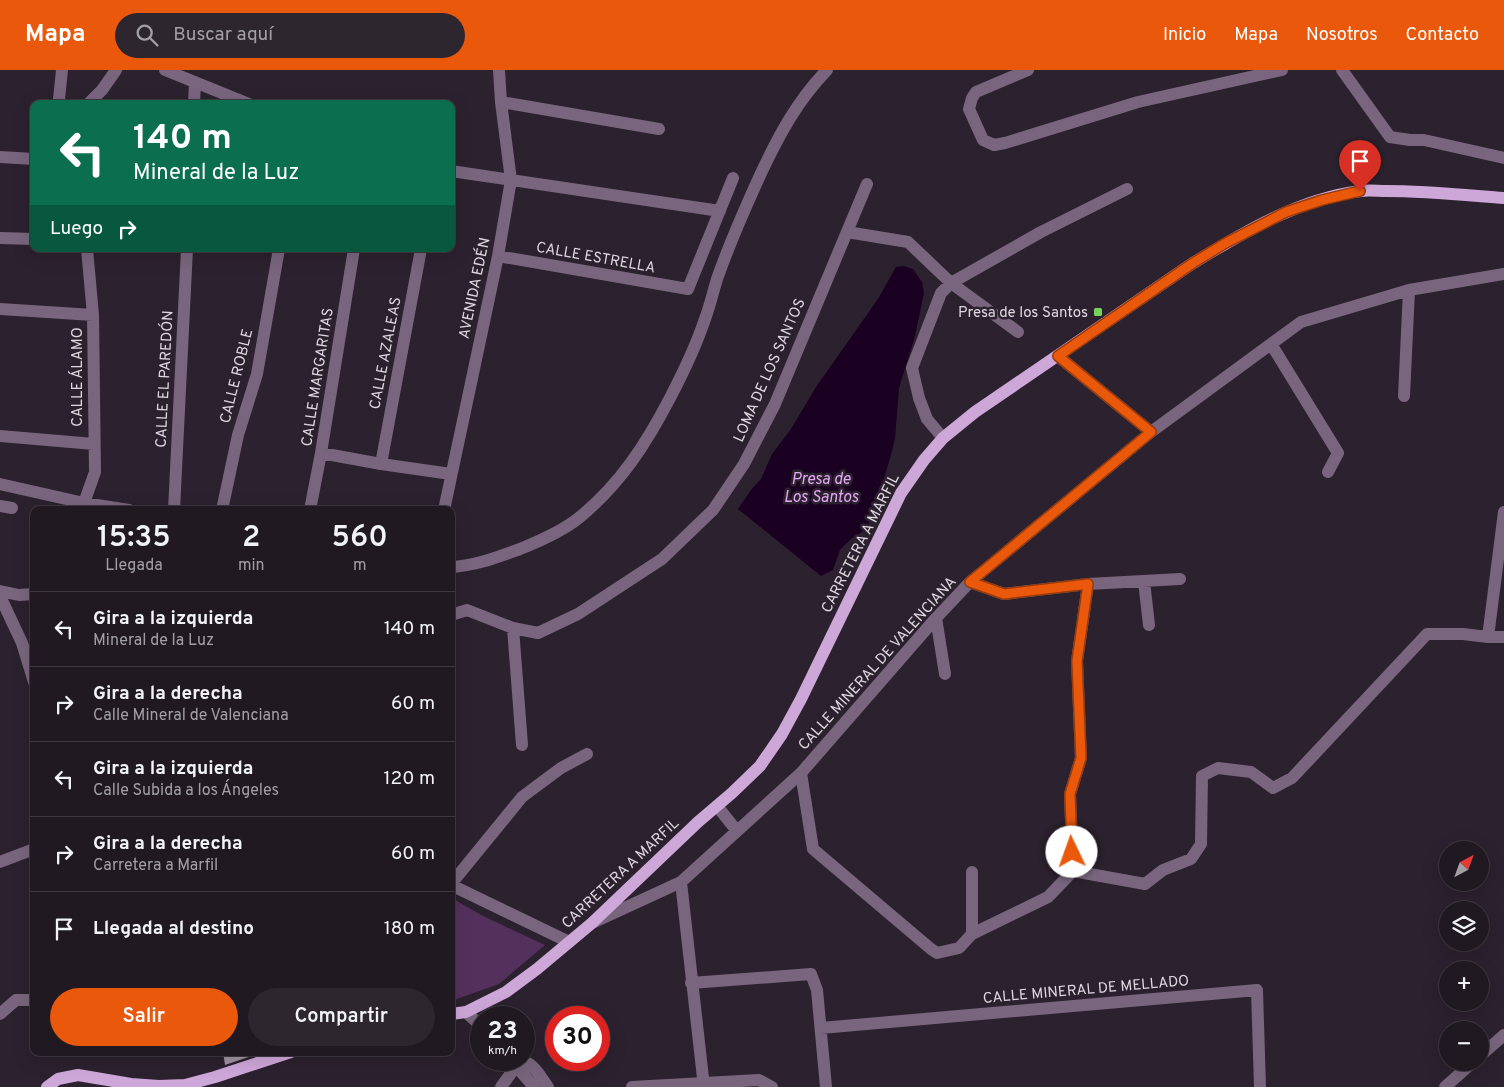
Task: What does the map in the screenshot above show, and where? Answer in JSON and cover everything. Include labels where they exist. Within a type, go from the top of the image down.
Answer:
[{"type":"main road","name":"CARRETERA A MARFIL","points":[[455,1013],[466,1012],[506,992],[537,969],[592,923],[760,766],[782,734],[902,494],[924,460],[943,438],[975,412],[1193,263],[1224,244],[1286,212],[1322,200],[1360,191],[1445,193],[1504,198]]},
{"type":"main road","points":[[47,1087],[58,1079],[78,1075],[131,1084],[185,1085],[279,1056]]},
{"type":"street","points":[[59,100],[62,70]]},
{"type":"street","points":[[92,100],[102,90],[116,70]]},
{"type":"street","points":[[166,70],[240,100]]},
{"type":"street","name":"AVENIDA EDÉN","points":[[445,506],[498,256],[511,180],[499,70]]},
{"type":"street","points":[[455,568],[492,559],[542,540],[579,518],[608,491],[632,462],[653,430],[682,375],[705,320],[717,280],[743,214],[776,142],[791,115],[811,86],[827,70]]},
{"type":"street","points":[[1028,70],[976,92],[972,98],[969,109],[983,140],[994,145],[1005,143],[1138,102],[1282,70]]},
{"type":"street","points":[[1342,70],[1390,137],[1424,140],[1504,158]]},
{"type":"street","points":[[194,100],[195,82]]},
{"type":"street","points":[[501,102],[659,129]]},
{"type":"street","points":[[0,157],[30,159]]},
{"type":"street","points":[[455,172],[720,211],[733,178]]},
{"type":"street","name":"LOMA DE LOS SANTOS","points":[[455,614],[467,610],[513,628],[538,633],[578,614],[662,559],[713,510],[744,464],[776,404],[867,184]]},
{"type":"street","points":[[943,438],[927,419],[919,398],[912,368],[941,293],[951,283],[1041,232],[1126,189]]},
{"type":"street","name":"CALLE ESTRELLA","points":[[498,256],[688,289],[720,211]]},
{"type":"street","points":[[848,232],[908,242],[951,283],[1018,332]]},
{"type":"street","points":[[0,238],[30,239]]},
{"type":"street","name":"CALLE ÁLAMO","points":[[85,506],[95,472],[93,315],[87,252]]},
{"type":"street","name":"CALLE EL PAREDÓN","points":[[174,506],[187,252]]},
{"type":"street","name":"CALLE ROBLE","points":[[223,506],[238,435],[257,374],[278,252]]},
{"type":"street","name":"CALLE MARGARITAS","points":[[311,506],[354,252]]},
{"type":"street","name":"CALLE AZALEAS","points":[[381,464],[420,252]]},
{"type":"street","name":"CALLE MINERAL DE VALENCIANA","points":[[592,923],[681,882],[801,773],[936,618],[970,582],[1151,432],[1301,322],[1409,290],[1504,274]]},
{"type":"street","points":[[1404,396],[1409,290]]},
{"type":"street","points":[[0,309],[93,315]]},
{"type":"street","points":[[1271,344],[1338,453],[1328,472]]},
{"type":"street","points":[[1058,356],[1151,432]]},
{"type":"street","points":[[0,436],[94,444]]},
{"type":"street","points":[[321,453],[451,474]]},
{"type":"street","points":[[0,484],[81,506]]},
{"type":"street","points":[[1488,637],[1504,512]]},
{"type":"street","points":[[970,582],[1004,594],[1088,584],[1180,579]]},
{"type":"street","points":[[1144,581],[1150,625]]},
{"type":"street","points":[[801,773],[813,849],[931,950],[938,953],[959,948],[972,934],[1048,897],[1073,871],[1070,794],[1081,758],[1077,661],[1088,584]]},
{"type":"street","points":[[0,591],[19,596],[30,595]]},
{"type":"street","points":[[0,596],[22,643],[30,669]]},
{"type":"street","points":[[936,618],[945,674]]},
{"type":"street","points":[[513,628],[522,745]]},
{"type":"street","points":[[1073,871],[1145,884],[1163,870],[1191,859],[1201,844],[1202,776],[1218,768],[1251,772],[1274,788],[1292,778],[1427,634],[1504,637]]},
{"type":"street","points":[[455,879],[522,797],[561,768],[588,754]]},
{"type":"street","points":[[717,806],[738,831]]},
{"type":"street","points":[[0,862],[30,851]]},
{"type":"street","points":[[972,872],[972,934]]},
{"type":"street","points":[[681,882],[703,1085]]},
{"type":"street","points":[[455,886],[569,942]]},
{"type":"street","points":[[691,983],[812,974],[817,990],[826,1087]]},
{"type":"street","name":"CALLE MINERAL DE MELLADO","points":[[821,1028],[1257,990],[1260,1087]]},
{"type":"street","points":[[0,1014],[16,1000],[30,1000]]},
{"type":"street","points":[[466,1012],[470,1016]]},
{"type":"street","points":[[1489,1048],[1504,1035]]},
{"type":"street","points":[[535,1070],[548,1087]]},
{"type":"street","points":[[501,1087],[511,1071]]},
{"type":"street","points":[[523,1071],[534,1087]]},
{"type":"street","points":[[1444,1087],[1463,1071]]},
{"type":"street","points":[[632,1087],[703,1085],[759,1080],[772,1087]]},
{"type":"shaded area","points":[[455,900],[483,916],[545,945],[499,984],[455,1000]]},
{"type":"water","name":"Presa de Los Santos","points":[[904,266],[913,269],[922,282],[924,293],[915,336],[899,388],[895,439],[891,455],[873,516],[865,530],[851,539],[840,550],[833,570],[821,576],[738,509],[761,479],[772,454],[791,429],[816,387],[878,299],[896,267]]},
{"type":"building","points":[[224,1056],[251,1056],[225,1065]]},
{"type":"place","name":"Presa de los Santos","points":[[1098,312]]},
{"type":"route","points":[[1072,852],[1070,794],[1081,758],[1077,661],[1088,584],[1004,594],[970,582],[1151,432],[1058,356],[1193,263],[1224,244],[1286,212],[1322,200],[1360,191]]}]
